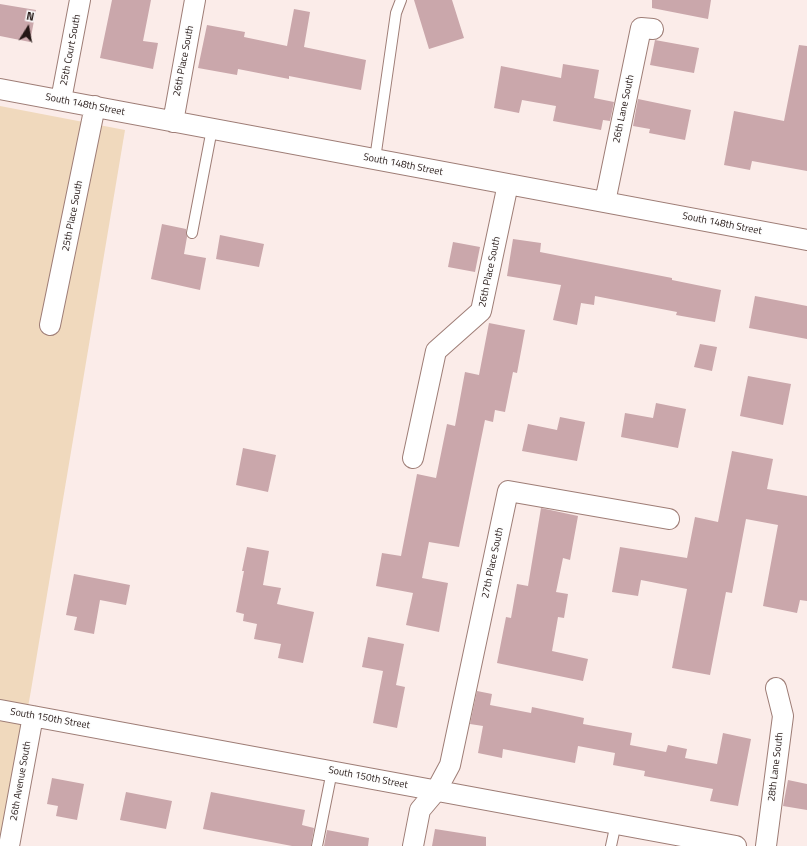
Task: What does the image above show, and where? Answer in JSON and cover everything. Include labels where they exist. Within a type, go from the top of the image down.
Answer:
[{"type":"street","name":"25th Court South","points":[[61,100],[80,0]]},
{"type":"street","name":"26th Place South","points":[[172,122],[195,0]]},
{"type":"street","name":"26th Lane South","points":[[605,202],[641,28],[653,29]]},
{"type":"street","name":"South 148th Street","points":[[0,89],[95,106],[212,130],[807,240]]},
{"type":"street","name":"25th Place South","points":[[50,325],[95,106]]},
{"type":"street","name":"26th Place South","points":[[412,458],[436,351],[481,311],[508,184]]},
{"type":"street","name":"27th Place South","points":[[436,791],[450,765],[508,491],[669,519]]},
{"type":"street","name":"28th Lane South","points":[[766,846],[783,716],[776,688]]},
{"type":"street","name":"South 150th Street","points":[[0,710],[616,823],[731,846]]},
{"type":"street","name":"26th Avenue South","points":[[9,846],[33,716]]},
{"type":"street","points":[[413,846],[420,810],[436,791]]},
{"type":"lane","points":[[375,160],[396,13],[401,0]]},
{"type":"lane","points":[[192,233],[212,130]]},
{"type":"lane","points":[[317,846],[332,771]]},
{"type":"lane","points":[[611,846],[616,823]]},
{"type":"shaded area","points":[[0,106],[125,130],[30,696],[2,846],[0,846]]},
{"type":"building","points":[[112,0],[151,0],[143,41],[158,43],[153,69],[100,58]]},
{"type":"building","points":[[414,0],[452,0],[464,38],[429,49]]},
{"type":"building","points":[[652,0],[711,0],[708,19],[652,8]]},
{"type":"building","points":[[0,4],[36,10],[30,42],[0,36]]},
{"type":"building","points":[[294,9],[310,12],[304,47],[366,60],[361,90],[289,76],[289,79],[238,69],[237,75],[198,68],[207,25],[245,32],[244,37],[287,46]]},
{"type":"building","points":[[655,40],[699,48],[694,73],[650,65]]},
{"type":"building","points":[[799,45],[807,46],[807,171],[752,161],[750,170],[724,165],[734,111],[784,121]]},
{"type":"building","points":[[563,64],[599,70],[594,98],[614,102],[610,121],[603,120],[601,130],[553,121],[556,106],[522,100],[519,113],[494,108],[501,66],[561,78]]},
{"type":"building","points":[[638,99],[691,110],[685,140],[649,133],[650,129],[633,126]]},
{"type":"building","points":[[162,224],[186,229],[187,237],[184,254],[206,258],[200,290],[151,279]]},
{"type":"building","points":[[220,235],[264,244],[259,267],[216,259]]},
{"type":"building","points":[[513,239],[541,243],[540,252],[672,278],[672,280],[721,290],[715,322],[676,315],[677,312],[595,296],[594,305],[581,303],[577,325],[553,320],[561,285],[507,276]]},
{"type":"building","points":[[453,242],[480,247],[475,272],[448,267]]},
{"type":"building","points":[[755,296],[807,306],[807,339],[749,328]]},
{"type":"building","points":[[489,323],[525,330],[517,373],[513,372],[505,412],[495,410],[493,422],[485,420],[459,547],[429,542],[422,578],[448,583],[439,632],[406,625],[413,593],[376,586],[382,553],[401,556],[417,474],[436,478],[447,424],[455,426],[465,372],[479,375]]},
{"type":"building","points":[[700,344],[717,347],[712,371],[694,367]]},
{"type":"building","points":[[748,376],[791,384],[783,425],[740,416]]},
{"type":"building","points":[[656,403],[686,409],[678,448],[621,437],[625,413],[653,418]]},
{"type":"building","points":[[560,417],[585,422],[577,461],[522,451],[528,424],[557,430]]},
{"type":"building","points":[[243,448],[276,455],[268,492],[236,485]]},
{"type":"building","points":[[732,451],[773,459],[767,489],[807,496],[807,601],[800,600],[797,613],[763,606],[778,525],[746,519],[732,593],[726,592],[710,675],[672,668],[687,589],[641,580],[638,596],[612,592],[620,547],[687,558],[695,517],[718,522]]},
{"type":"building","points":[[541,508],[578,516],[570,560],[563,558],[556,592],[568,594],[564,618],[558,617],[552,651],[588,659],[583,681],[497,663],[506,617],[511,618],[517,584],[528,586]]},
{"type":"building","points":[[247,547],[269,551],[263,585],[281,588],[277,604],[314,612],[303,663],[278,658],[281,644],[254,639],[257,624],[243,621],[244,614],[236,612]]},
{"type":"building","points":[[74,574],[130,585],[126,605],[100,600],[94,634],[74,630],[77,617],[66,615]]},
{"type":"building","points":[[368,637],[404,644],[396,685],[405,687],[397,728],[373,723],[383,671],[362,667]]},
{"type":"building","points":[[477,691],[492,694],[490,705],[531,713],[532,707],[584,718],[583,724],[632,733],[630,745],[666,752],[668,745],[687,749],[685,758],[717,764],[723,733],[751,739],[738,806],[710,801],[713,789],[644,776],[645,771],[613,765],[615,753],[578,746],[575,763],[503,749],[502,758],[478,753],[483,726],[470,724]]},
{"type":"building","points":[[52,778],[84,784],[77,820],[56,816],[58,806],[47,804]]},
{"type":"building","points":[[788,780],[807,784],[807,810],[783,806]]},
{"type":"building","points":[[126,792],[172,801],[166,829],[120,820]]},
{"type":"building","points":[[211,792],[305,810],[302,825],[314,828],[311,846],[292,846],[203,829]]},
{"type":"building","points":[[435,829],[486,837],[486,846],[432,846]]},
{"type":"building","points":[[327,830],[369,838],[368,846],[324,846]]}]
